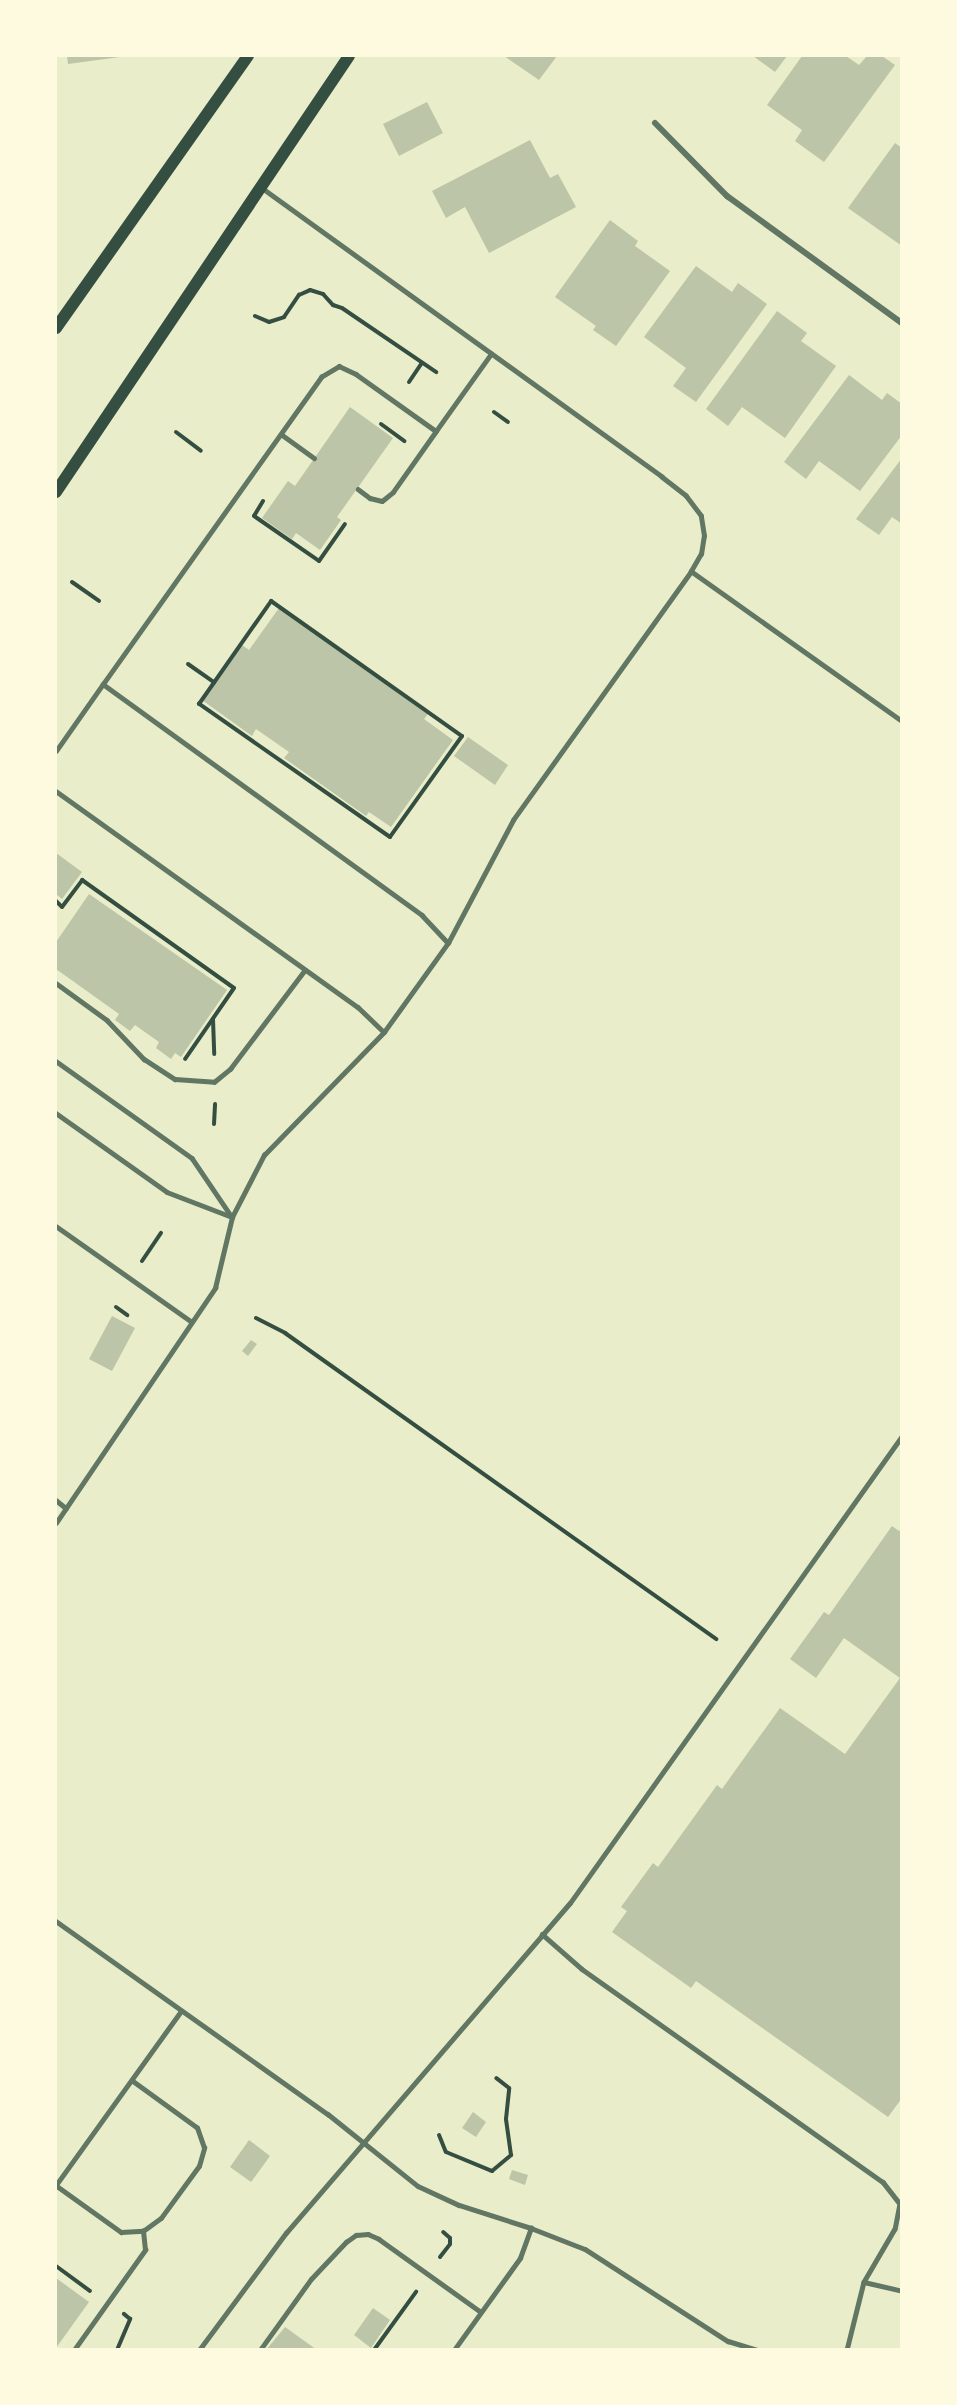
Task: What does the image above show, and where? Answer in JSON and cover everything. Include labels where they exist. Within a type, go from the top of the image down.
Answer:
[{"type":"main road","points":[[56,328],[249,56]]},
{"type":"main road","points":[[56,492],[259,186],[349,56]]},
{"type":"street","points":[[655,123],[727,196],[902,323]]},
{"type":"lane","points":[[56,1523],[215,1288],[232,1217],[264,1155],[384,1032],[448,943],[513,820],[691,572],[701,554],[704,536],[701,516],[686,496],[259,186]]},
{"type":"lane","points":[[358,489],[370,498],[382,501],[393,492],[491,354]]},
{"type":"lane","points":[[56,751],[321,377],[339,366],[356,374],[436,431]]},
{"type":"lane","points":[[281,434],[314,458]]},
{"type":"lane","points":[[691,572],[902,721]]},
{"type":"lane","points":[[103,684],[422,915],[448,943]]},
{"type":"lane","points":[[56,791],[358,1007],[384,1032]]},
{"type":"lane","points":[[56,983],[107,1020],[144,1059],[175,1079],[214,1082],[230,1069],[305,970]]},
{"type":"lane","points":[[56,1061],[192,1158],[232,1217]]},
{"type":"lane","points":[[56,1113],[167,1192],[232,1217]]},
{"type":"lane","points":[[56,1226],[192,1322]]},
{"type":"lane","points":[[199,2349],[259,2267],[363,2141],[570,1903],[902,1436]]},
{"type":"lane","points":[[56,1500],[66,1508]]},
{"type":"lane","points":[[56,1921],[363,2141],[418,2186],[459,2205],[531,2228],[585,2249],[728,2341],[758,2349]]},
{"type":"lane","points":[[542,1934],[586,1972],[883,2182],[900,2205],[895,2229],[864,2282],[847,2349]]},
{"type":"lane","points":[[132,2081],[197,2128],[204,2148],[199,2166],[161,2218],[143,2230],[121,2232],[56,2185],[181,2011]]},
{"type":"lane","points":[[454,2349],[520,2258],[531,2228]]},
{"type":"lane","points":[[74,2349],[144,2250],[143,2230]]},
{"type":"lane","points":[[260,2349],[311,2280],[346,2242],[356,2235],[368,2234],[379,2239],[481,2312]]},
{"type":"lane","points":[[864,2282],[902,2291]]},
{"type":"path","points":[[255,316],[269,322],[284,317],[300,295],[310,290],[323,294],[333,305],[342,308],[436,372]]},
{"type":"path","points":[[409,382],[422,363]]},
{"type":"path","points":[[494,412],[508,422]]},
{"type":"path","points":[[381,424],[404,441]]},
{"type":"path","points":[[176,432],[201,451]]},
{"type":"path","points":[[263,501],[254,516],[319,561],[345,524]]},
{"type":"path","points":[[72,582],[99,601]]},
{"type":"path","points":[[272,602],[462,736],[390,837],[199,704],[214,682],[272,602]]},
{"type":"path","points":[[188,664],[214,682]]},
{"type":"path","points":[[56,902],[62,907],[82,880],[234,988],[185,1059]]},
{"type":"path","points":[[213,1018],[214,1058]]},
{"type":"path","points":[[214,1124],[215,1103]]},
{"type":"path","points":[[142,1261],[161,1233]]},
{"type":"path","points":[[116,1307],[127,1315]]},
{"type":"path","points":[[256,1318],[285,1333],[716,1639]]},
{"type":"path","points":[[439,2135],[446,2152],[492,2171],[511,2155],[506,2119],[509,2088],[496,2078]]},
{"type":"path","points":[[436,2263],[450,2244],[450,2238],[443,2232]]},
{"type":"path","points":[[56,2266],[98,2296]]},
{"type":"path","points":[[374,2349],[420,2285]]},
{"type":"path","points":[[117,2349],[130,2319],[119,2311]]},
{"type":"building","points":[[67,56],[120,56],[120,57],[68,64]]},
{"type":"building","points":[[504,56],[557,56],[539,80]]},
{"type":"building","points":[[753,56],[787,56],[775,72]]},
{"type":"building","points":[[802,56],[846,56],[859,65],[867,56],[882,56],[895,65],[824,162],[795,141],[802,130],[767,105]]},
{"type":"building","points":[[427,102],[443,133],[399,156],[383,124]]},
{"type":"building","points":[[530,140],[550,178],[558,174],[576,207],[489,253],[465,207],[446,218],[432,191]]},
{"type":"building","points":[[895,143],[902,148],[902,246],[848,208]]},
{"type":"building","points":[[610,220],[638,241],[635,246],[670,271],[616,346],[593,330],[596,326],[555,297]]},
{"type":"building","points":[[696,266],[732,292],[738,283],[767,304],[696,402],[673,386],[686,368],[644,337]]},
{"type":"building","points":[[777,311],[807,333],[801,341],[836,366],[785,438],[742,407],[728,426],[706,409]]},
{"type":"building","points":[[849,375],[882,400],[887,393],[902,404],[902,435],[860,491],[819,461],[806,479],[784,462]]},
{"type":"building","points":[[350,407],[393,438],[337,517],[341,520],[320,550],[296,533],[292,539],[262,518],[288,481],[295,486]]},
{"type":"building","points":[[902,458],[902,524],[892,517],[879,535],[856,519]]},
{"type":"building","points":[[279,608],[428,714],[424,719],[453,740],[391,827],[369,812],[366,816],[284,758],[289,752],[256,729],[252,736],[202,700],[242,645],[249,650]]},
{"type":"building","points":[[468,737],[508,765],[495,785],[454,756]]},
{"type":"building","points":[[56,853],[82,872],[62,899],[56,894]]},
{"type":"building","points":[[89,894],[227,990],[181,1057],[175,1053],[171,1059],[156,1048],[159,1042],[135,1025],[130,1031],[115,1020],[119,1014],[56,969],[56,942]]},
{"type":"building","points":[[112,1316],[135,1328],[112,1371],[89,1359]]},
{"type":"building","points":[[251,1340],[257,1344],[248,1356],[242,1351]]},
{"type":"building","points":[[892,1526],[899,1531],[902,1528],[902,2098],[888,2117],[696,1981],[691,1988],[612,1932],[627,1911],[621,1907],[653,1863],[658,1867],[717,1785],[722,1789],[780,1708],[845,1754],[900,1678],[844,1638],[816,1678],[790,1659],[824,1612],[829,1615]]},
{"type":"building","points":[[473,2112],[486,2122],[476,2137],[462,2128]]},
{"type":"building","points":[[249,2140],[270,2156],[251,2182],[230,2167]]},
{"type":"building","points":[[512,2170],[528,2175],[525,2185],[509,2179]]},
{"type":"building","points":[[56,2278],[89,2302],[56,2348]]},
{"type":"building","points":[[373,2308],[390,2320],[371,2348],[354,2335]]},
{"type":"building","points":[[285,2327],[317,2350],[266,2350]]}]
